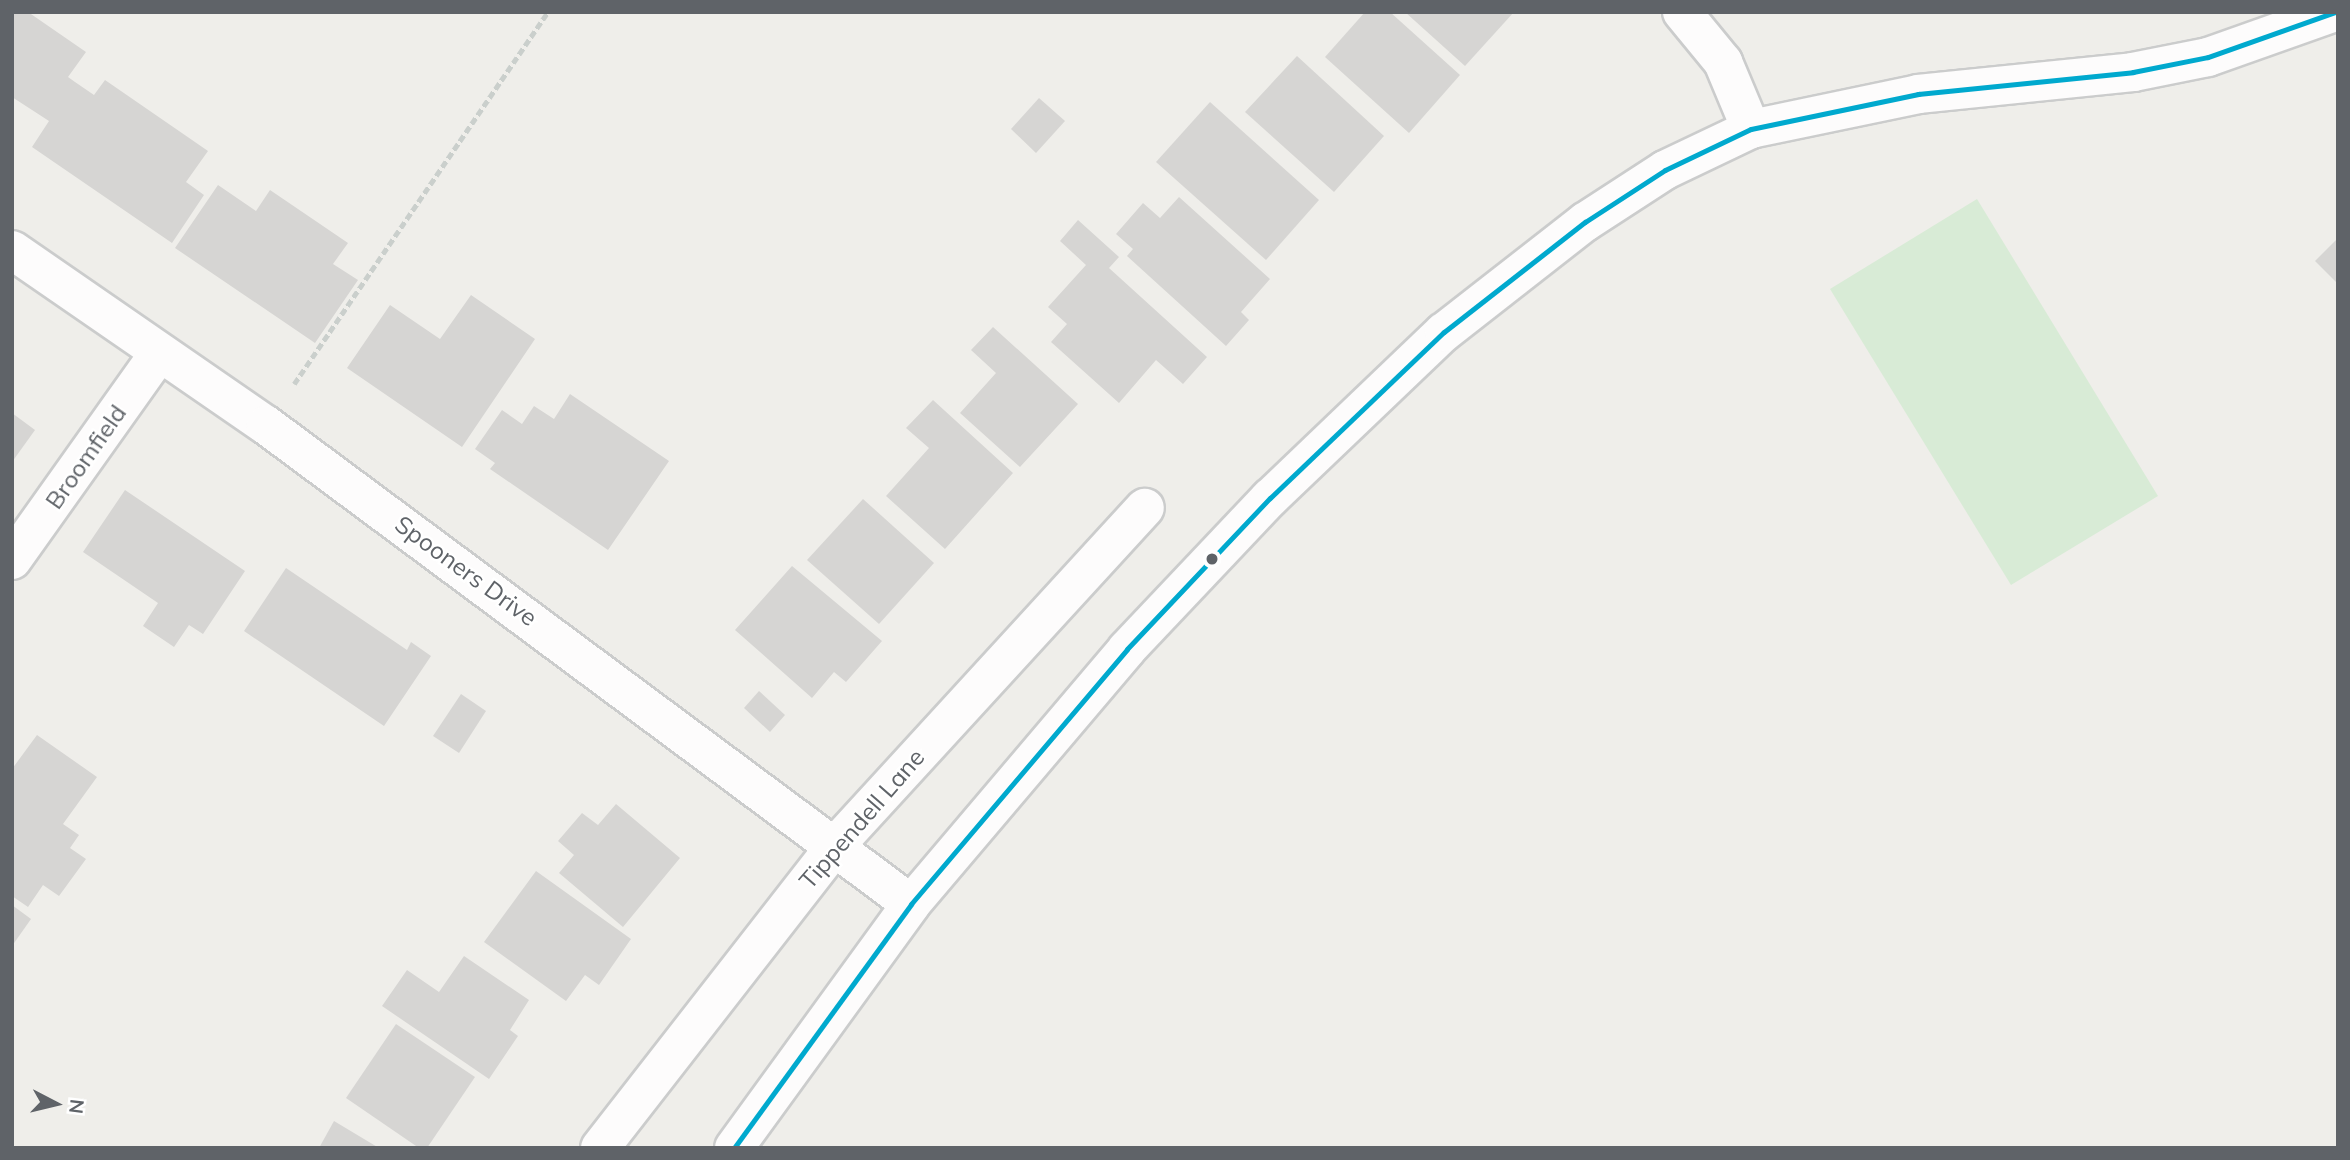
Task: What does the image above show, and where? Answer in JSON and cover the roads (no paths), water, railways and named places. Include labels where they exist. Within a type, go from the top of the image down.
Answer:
[{"type":"street","points":[[1682,12],[1723,62],[1751,129]]},
{"type":"street","points":[[733,1148],[911,904],[1136,639],[1270,498],[1444,332],[1585,222],[1665,170],[1751,129],[1917,94],[2133,72],[2208,57],[2335,12]]},
{"type":"street","name":"Spooners Drive","points":[[12,250],[267,425],[911,904]]},
{"type":"street","name":"Broomfield","points":[[12,560],[159,353]]},
{"type":"street","name":"Tippendell Lane","points":[[600,1148],[834,847],[1145,508]]}]
